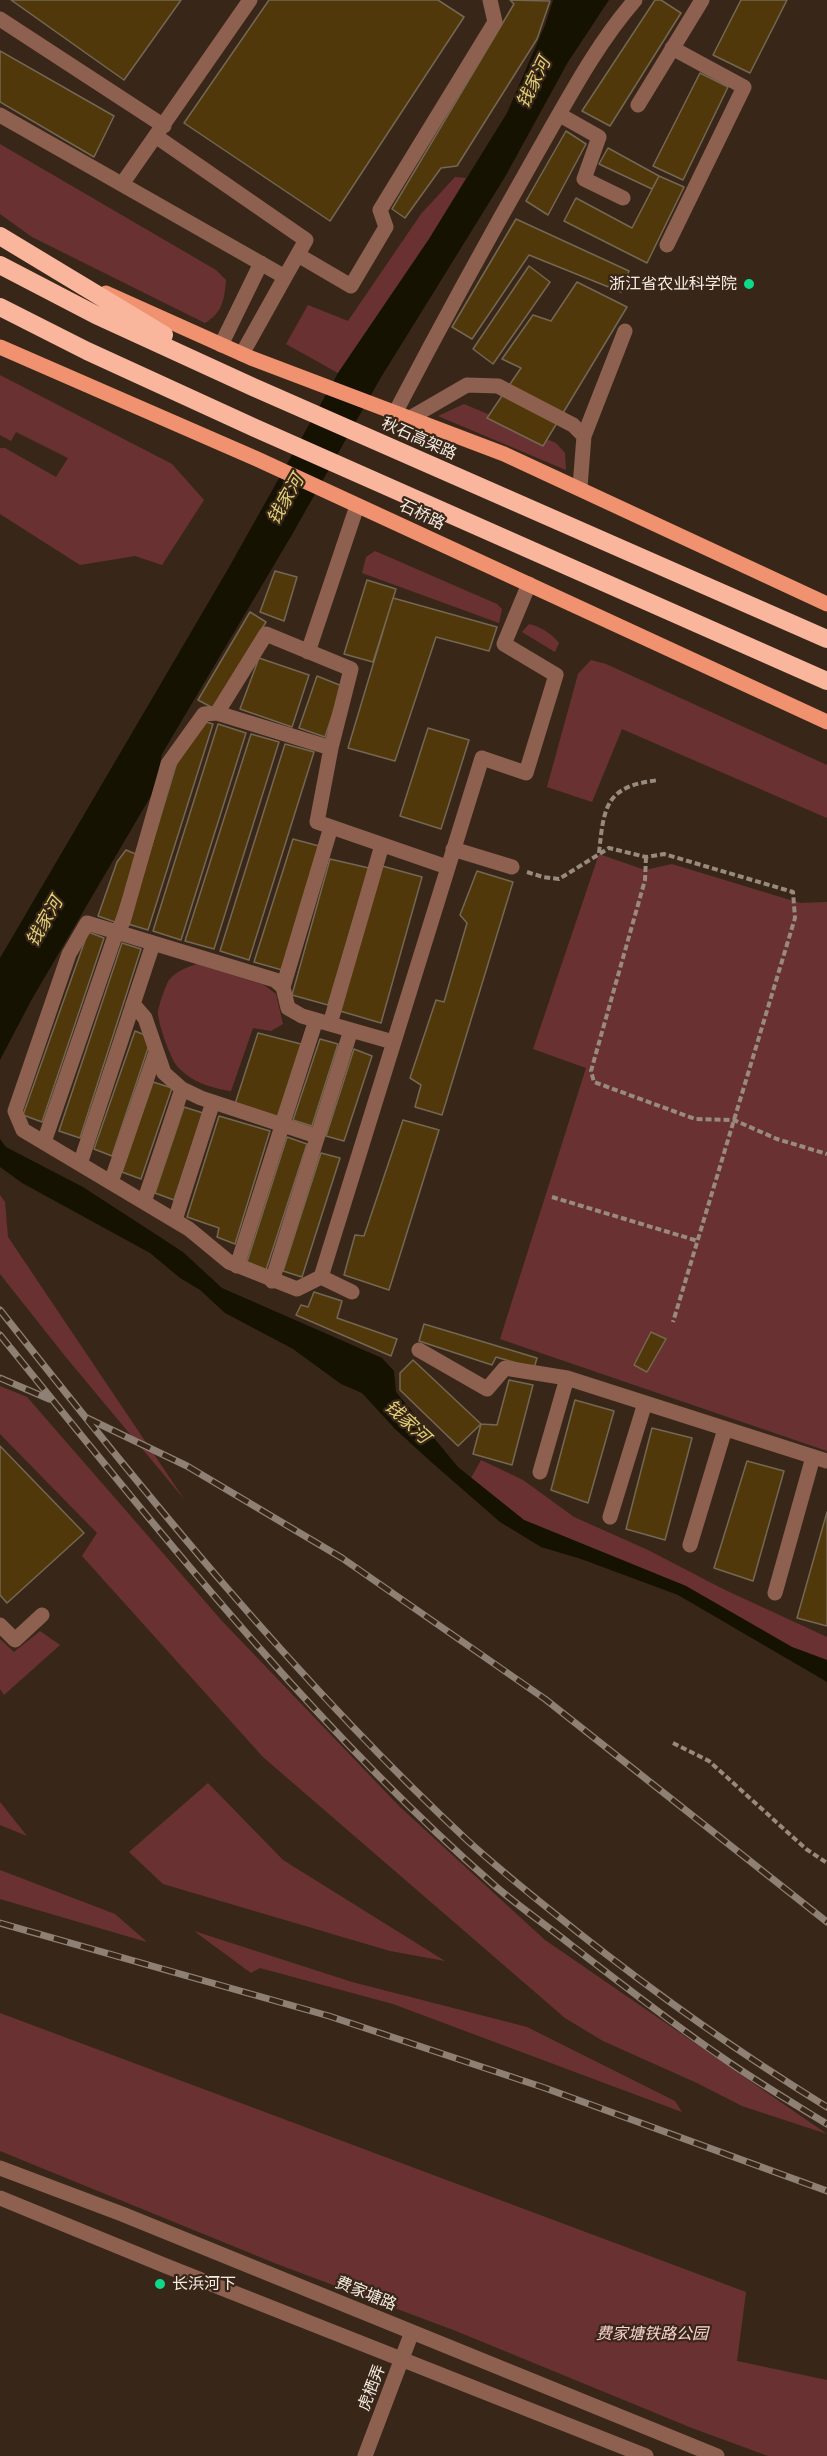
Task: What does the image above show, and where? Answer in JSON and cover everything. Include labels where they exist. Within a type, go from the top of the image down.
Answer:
[{"type":"highway","points":[[0,236],[253,387]]},
{"type":"highway","name":"秋石高架路","points":[[0,265],[96,315],[253,387],[827,639]]},
{"type":"highway","points":[[0,308],[87,351],[255,428],[827,681]]},
{"type":"main road","points":[[0,244],[242,354],[504,454],[580,487],[827,604]]},
{"type":"main road","name":"石桥路","points":[[0,346],[339,496],[827,722]]},
{"type":"street","points":[[122,184],[250,0]]},
{"type":"street","points":[[298,255],[351,286],[386,226],[380,210],[495,22],[490,0]]},
{"type":"street","points":[[389,410],[588,65],[635,0]]},
{"type":"street","points":[[638,105],[702,0]]},
{"type":"street","points":[[0,19],[160,132],[306,240],[242,354]]},
{"type":"street","points":[[667,244],[744,87],[672,48]]},
{"type":"street","points":[[0,115],[285,277]]},
{"type":"street","points":[[560,115],[599,137],[584,179],[623,198]]},
{"type":"street","points":[[221,345],[261,263]]},
{"type":"street","points":[[580,487],[584,436],[625,331]]},
{"type":"street","points":[[410,418],[467,385],[491,385],[498,386],[573,425],[584,436]]},
{"type":"street","points":[[308,652],[357,506]]},
{"type":"street","points":[[393,1042],[323,1022],[288,1008],[282,987],[275,980],[87,923],[69,954],[15,1111],[23,1130],[175,1220],[229,1262],[297,1289],[321,1277],[482,758],[526,773],[556,675],[504,644],[529,584]]},
{"type":"street","points":[[217,713],[266,634],[351,669],[317,822],[447,867]]},
{"type":"street","points":[[44,1142],[117,933],[123,922],[168,764],[204,714],[217,713],[332,748]]},
{"type":"street","points":[[282,987],[331,827]]},
{"type":"street","points":[[237,1266],[282,1125],[323,1022],[382,844]]},
{"type":"street","points":[[453,849],[512,867]]},
{"type":"street","points":[[80,1164],[153,944]]},
{"type":"street","points":[[133,1004],[145,1018],[164,1073],[182,1089],[213,1102],[316,1136]]},
{"type":"street","points":[[272,1281],[351,1030]]},
{"type":"street","points":[[111,1182],[156,1052]]},
{"type":"street","points":[[144,1202],[182,1089]]},
{"type":"street","points":[[175,1220],[213,1102]]},
{"type":"street","points":[[321,1277],[352,1292]]},
{"type":"street","points":[[419,1350],[488,1389],[505,1368],[567,1378],[820,1459],[775,1593]]},
{"type":"street","points":[[540,1472],[567,1378]]},
{"type":"street","points":[[610,1517],[645,1403]]},
{"type":"street","points":[[690,1545],[725,1429]]},
{"type":"street","points":[[0,1625],[15,1640],[42,1615]]},
{"type":"street","name":"费家塘路","points":[[0,2168],[122,2214],[717,2456]]},
{"type":"street","points":[[0,2198],[646,2456]]},
{"type":"street","name":"虎栖弄","points":[[365,2456],[412,2332]]},
{"type":"path","points":[[598,854],[602,822],[608,805],[619,792],[635,783],[659,780]]},
{"type":"path","points":[[512,867],[543,878],[560,879],[609,848],[646,857],[664,854],[793,892],[795,918],[673,1322]]},
{"type":"path","points":[[646,857],[645,880],[591,1071],[594,1082],[695,1119],[734,1120],[777,1139],[827,1154]]},
{"type":"path","points":[[552,1197],[698,1241]]},
{"type":"path","points":[[673,1743],[709,1761],[806,1849],[827,1863]]},
{"type":"green space","points":[[0,144],[216,270],[226,280],[223,299],[216,314],[205,323],[32,237],[0,214]]},
{"type":"green space","points":[[455,177],[466,178],[429,239],[338,373],[286,344],[308,305],[348,321],[421,214]]},
{"type":"green space","points":[[0,375],[172,464],[204,500],[162,565],[135,556],[80,565],[0,514],[0,448],[5,448],[56,477],[68,458],[16,432],[11,441],[0,435]]},
{"type":"green space","points":[[464,404],[556,443],[565,453],[566,470],[438,416]]},
{"type":"green space","points":[[375,551],[497,604],[502,609],[499,623],[362,573],[366,557]]},
{"type":"green space","points":[[529,624],[546,631],[556,639],[559,643],[555,652],[522,632]]},
{"type":"green space","points":[[591,660],[606,664],[827,765],[827,818],[622,729],[592,802],[547,787],[578,674]]},
{"type":"green space","points":[[599,854],[645,870],[672,864],[800,903],[827,902],[827,1451],[500,1339],[586,1068],[533,1049]]},
{"type":"green space","points":[[197,964],[264,985],[276,994],[283,1024],[271,1031],[253,1028],[231,1091],[202,1083],[183,1072],[171,1056],[160,1026],[158,1012],[169,980],[186,968]]},
{"type":"green space","points":[[0,1195],[5,1202],[8,1237],[184,1499],[0,1274]]},
{"type":"green space","points":[[0,1386],[27,1397],[222,1621],[400,1807],[545,1940],[827,2134],[742,2106],[603,2041],[565,2018],[263,1757],[82,1556],[97,1533],[0,1434]]},
{"type":"green space","points":[[481,1460],[523,1480],[574,1517],[648,1550],[723,1589],[827,1637],[827,1660],[792,1647],[686,1586],[524,1520],[471,1478]]},
{"type":"green space","points":[[40,1631],[60,1645],[4,1695],[0,1689],[0,1639],[14,1652]]},
{"type":"green space","points":[[208,1783],[283,1860],[445,1961],[390,1951],[163,1884],[129,1852]]},
{"type":"green space","points":[[0,1802],[27,1836],[0,1825]]},
{"type":"green space","points":[[0,1870],[115,1914],[147,1942],[0,1899]]},
{"type":"green space","points":[[194,1931],[352,1982],[527,2027],[675,2101],[682,2112],[393,2004],[260,1968],[251,1973]]},
{"type":"green space","name":"费家塘铁路公园","points":[[0,2013],[746,2292],[737,2361],[827,2380],[827,2456],[768,2456],[692,2428],[456,2331],[277,2264],[0,2151]]},
{"type":"water","name":"钱家河","points":[[553,0],[609,0],[568,62],[505,177],[380,379],[293,533],[162,754],[155,789],[32,999],[0,1060],[0,958],[228,569],[338,373],[429,239],[507,113],[545,25]]},
{"type":"water","name":"钱家河","points":[[0,1139],[6,1147],[83,1187],[183,1252],[222,1288],[382,1358],[394,1371],[396,1392],[458,1467],[524,1520],[686,1586],[792,1647],[827,1660],[827,1682],[678,1595],[581,1559],[541,1547],[500,1522],[395,1429],[362,1393],[341,1384],[293,1349],[225,1313],[200,1290],[180,1278],[150,1253],[22,1183],[0,1167]]},
{"type":"building","points":[[11,0],[181,0],[124,80]]},
{"type":"building","points":[[269,0],[438,0],[464,17],[330,221],[184,123]]},
{"type":"building","points":[[510,0],[550,1],[537,39],[457,166],[441,168],[405,218],[392,209],[514,4]]},
{"type":"building","points":[[655,0],[661,0],[681,13],[610,126],[582,111]]},
{"type":"building","points":[[741,0],[787,0],[750,73],[713,55]]},
{"type":"building","points":[[0,51],[114,116],[94,157],[0,102]]},
{"type":"building","points":[[700,73],[728,87],[683,180],[653,166]]},
{"type":"building","points":[[566,131],[586,144],[548,215],[526,201]]},
{"type":"building","points":[[608,148],[659,176],[652,189],[599,164]]},
{"type":"building","points":[[659,176],[684,187],[647,263],[564,221],[576,198],[632,228]]},
{"type":"building","points":[[516,219],[629,271],[621,292],[529,255],[472,339],[452,327]]},
{"type":"building","points":[[529,266],[550,282],[493,364],[473,349]]},
{"type":"building","points":[[577,282],[627,307],[543,446],[487,418],[521,368],[502,359],[533,315],[551,321]]},
{"type":"building","points":[[275,571],[297,577],[284,621],[260,612]]},
{"type":"building","points":[[367,580],[396,589],[373,662],[344,654]]},
{"type":"building","points":[[393,598],[497,627],[489,651],[436,637],[395,761],[348,748]]},
{"type":"building","points":[[250,612],[266,622],[213,708],[198,700]]},
{"type":"building","points":[[259,658],[309,675],[292,727],[240,709]]},
{"type":"building","points":[[317,676],[342,686],[325,737],[299,728]]},
{"type":"building","points":[[206,722],[213,724],[148,930],[128,924],[177,762]]},
{"type":"building","points":[[218,724],[246,733],[181,940],[153,931]]},
{"type":"building","points":[[428,728],[469,740],[441,829],[400,816]]},
{"type":"building","points":[[251,734],[279,742],[214,949],[185,941]]},
{"type":"building","points":[[285,744],[314,752],[249,960],[220,951]]},
{"type":"building","points":[[293,839],[319,846],[282,970],[254,962]]},
{"type":"building","points":[[126,850],[138,855],[115,922],[98,916],[117,862]]},
{"type":"building","points":[[330,859],[369,868],[328,1005],[292,995]]},
{"type":"building","points":[[382,866],[422,877],[381,1023],[340,1011]]},
{"type":"building","points":[[477,871],[513,882],[442,1115],[415,1107],[421,1085],[410,1078],[436,1000],[444,1002],[467,923],[460,915]]},
{"type":"building","points":[[88,932],[104,938],[42,1122],[23,1115]]},
{"type":"building","points":[[122,943],[141,949],[80,1138],[59,1131]]},
{"type":"building","points":[[135,1031],[145,1035],[149,1045],[112,1156],[94,1149]]},
{"type":"building","points":[[258,1033],[301,1044],[277,1118],[235,1104]]},
{"type":"building","points":[[320,1039],[338,1044],[312,1126],[293,1120]]},
{"type":"building","points":[[354,1049],[372,1056],[344,1141],[326,1136]]},
{"type":"building","points":[[153,1082],[172,1088],[141,1179],[122,1172]]},
{"type":"building","points":[[184,1107],[203,1113],[174,1200],[155,1193]]},
{"type":"building","points":[[219,1116],[270,1131],[235,1244],[217,1237],[219,1228],[187,1217]]},
{"type":"building","points":[[403,1120],[439,1130],[389,1290],[344,1275],[355,1235],[364,1236]]},
{"type":"building","points":[[287,1137],[307,1144],[266,1270],[247,1262]]},
{"type":"building","points":[[321,1153],[340,1158],[302,1277],[283,1271]]},
{"type":"building","points":[[314,1292],[342,1301],[337,1318],[397,1339],[391,1356],[296,1315],[301,1305],[308,1307]]},
{"type":"building","points":[[424,1324],[537,1358],[534,1368],[496,1357],[492,1365],[419,1341]]},
{"type":"building","points":[[651,1332],[666,1339],[647,1372],[634,1365]]},
{"type":"building","points":[[413,1360],[481,1424],[458,1446],[400,1390],[400,1373]]},
{"type":"building","points":[[509,1380],[533,1385],[512,1465],[473,1454],[481,1424],[497,1425]]},
{"type":"building","points":[[575,1400],[614,1411],[588,1503],[551,1490]]},
{"type":"building","points":[[652,1428],[692,1438],[665,1540],[626,1529]]},
{"type":"building","points":[[0,1446],[84,1533],[7,1603],[0,1595]]},
{"type":"building","points":[[747,1461],[784,1471],[753,1581],[714,1568]]},
{"type":"building","points":[[827,1512],[827,1626],[797,1618]]},
{"type":"railway","points":[[0,1310],[110,1448],[224,1585],[282,1651],[404,1780],[494,1864],[605,1954],[730,2044],[827,2107]]},
{"type":"railway","points":[[0,1335],[116,1479],[235,1620],[360,1757],[426,1822],[503,1893],[645,2002],[733,2065],[827,2124]]},
{"type":"railway","points":[[0,1378],[49,1399]]},
{"type":"railway","points":[[87,1418],[187,1466],[342,1558],[545,1699],[827,1922]]},
{"type":"railway","points":[[0,1923],[329,2016],[545,2088],[827,2191]]},
{"type":"place","name":"浙江省农业科学院","points":[[749,284]]},
{"type":"place","name":"长浜河下","points":[[160,2284]]}]
